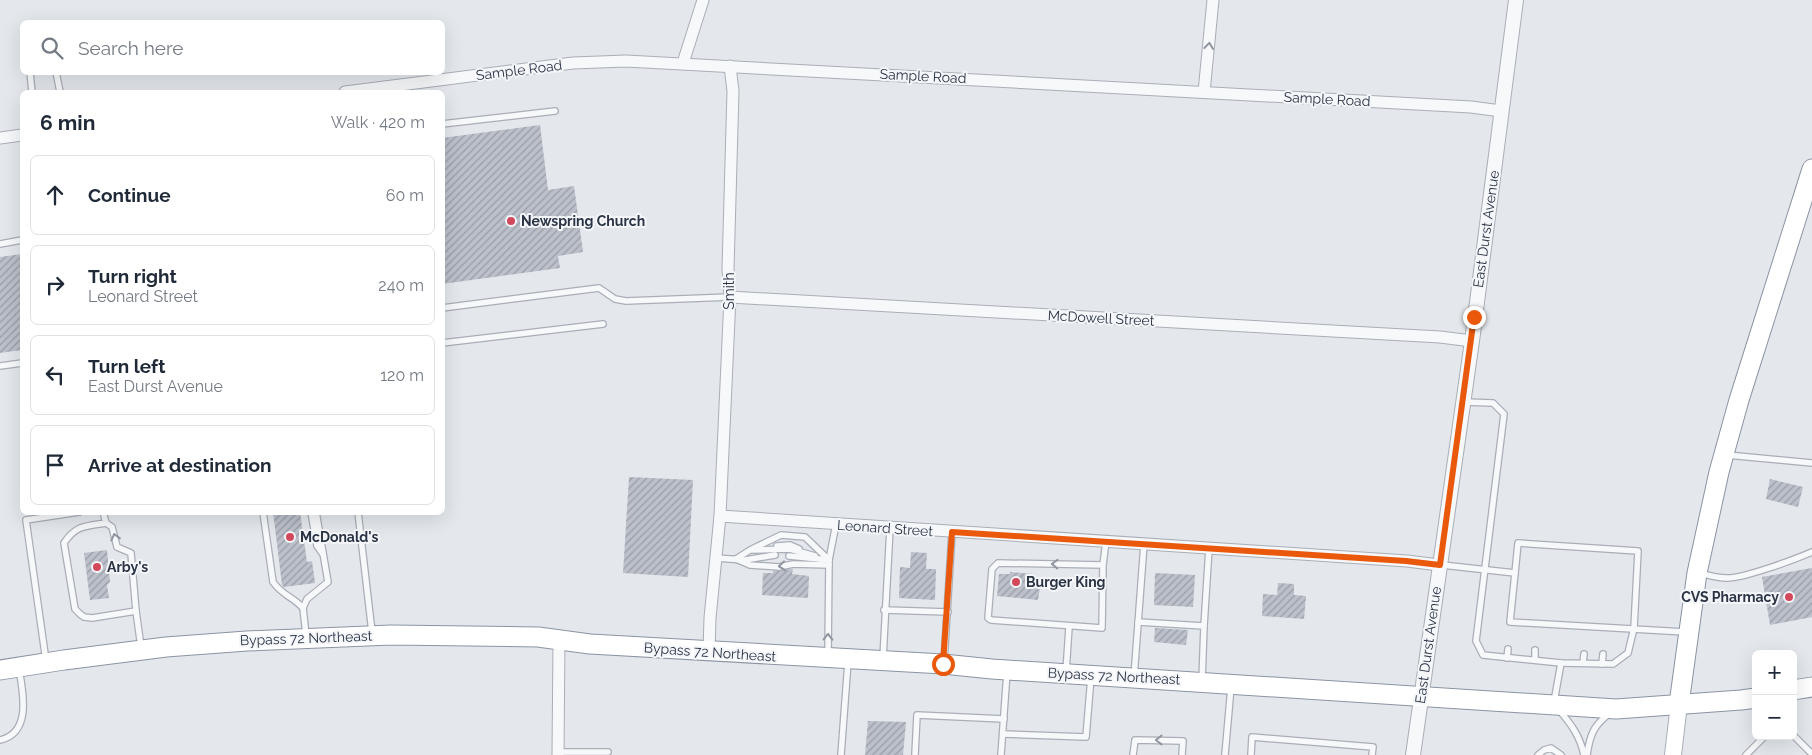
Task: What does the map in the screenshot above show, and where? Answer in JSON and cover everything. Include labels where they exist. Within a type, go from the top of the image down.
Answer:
[{"type":"highway","points":[[1679,704],[1698,573],[1707,524],[1724,455],[1739,400],[1812,168]]},
{"type":"highway","name":"Bypass 72 Northeast","points":[[0,670],[141,650],[247,640],[372,636],[528,637],[590,644],[709,652],[943,664],[1066,674],[1232,683],[1616,709],[1752,699]]},
{"type":"highway","points":[[1797,689],[1812,687]]},
{"type":"main road","points":[[1673,755],[1679,704]]},
{"type":"street","points":[[683,63],[703,0]]},
{"type":"street","points":[[1204,92],[1213,0]]},
{"type":"street","name":"East Durst Avenue","points":[[1413,755],[1472,341],[1516,0]]},
{"type":"street","name":"Sample Road","points":[[361,90],[572,63],[626,61],[1204,92],[1502,111]]},
{"type":"street","name":"Smith","points":[[709,652],[720,516],[730,297],[728,269],[732,91],[730,66]]},
{"type":"street","points":[[0,138],[20,135]]},
{"type":"street","name":"McDowell Street","points":[[730,297],[1440,337],[1472,341]]},
{"type":"street","name":"Leonard Street","points":[[720,516],[1406,561],[1440,565]]},
{"type":"street","points":[[558,754],[560,640]]},
{"type":"lane","points":[[30,75],[32,90]]},
{"type":"lane","points":[[57,75],[60,90]]},
{"type":"lane","points":[[445,124],[555,111]]},
{"type":"lane","points":[[0,244],[20,240]]},
{"type":"lane","points":[[445,308],[599,288],[615,299],[626,300],[730,297]]},
{"type":"lane","points":[[445,343],[604,324]]},
{"type":"lane","points":[[0,366],[20,363]]},
{"type":"lane","points":[[1462,402],[1493,403],[1504,414],[1476,641],[1483,656],[1613,664],[1628,653],[1634,628],[1638,551],[1518,543],[1509,629]]},
{"type":"lane","points":[[1724,455],[1812,463]]},
{"type":"lane","points":[[46,663],[26,520],[59,515]]},
{"type":"lane","points":[[104,515],[106,523],[112,527],[118,547],[131,553],[141,650]]},
{"type":"lane","points":[[263,515],[273,582],[280,591],[297,601],[303,608]]},
{"type":"lane","points":[[312,515],[317,546],[324,556]]},
{"type":"lane","points":[[306,638],[303,608],[307,599],[328,582],[317,515]]},
{"type":"lane","points":[[358,515],[372,636]]},
{"type":"lane","points":[[106,523],[79,527],[73,531],[64,543],[75,609],[84,617],[92,618],[136,611]]},
{"type":"lane","points":[[828,659],[829,563],[836,524]]},
{"type":"lane","points":[[882,661],[890,528]]},
{"type":"lane","points":[[943,664],[952,532]]},
{"type":"lane","points":[[736,559],[781,535],[805,536],[829,563]]},
{"type":"lane","points":[[1103,565],[998,563],[992,569],[988,618],[991,620],[1069,627],[1102,628],[1103,565],[1106,541]]},
{"type":"lane","points":[[1134,678],[1144,544]]},
{"type":"lane","points":[[1202,682],[1209,548]]},
{"type":"lane","points":[[750,550],[790,549],[829,563]]},
{"type":"lane","points":[[1698,573],[1727,578],[1765,568],[1812,552]]},
{"type":"lane","points":[[716,558],[745,560],[775,555]]},
{"type":"lane","points":[[789,556],[829,563]]},
{"type":"lane","points":[[736,559],[750,565],[779,567],[793,564],[829,563]]},
{"type":"lane","points":[[1440,565],[1515,573]]},
{"type":"lane","points":[[884,610],[948,612]]},
{"type":"lane","points":[[1138,622],[1204,626]]},
{"type":"lane","points":[[1510,622],[1524,626],[1537,624],[1689,632]]},
{"type":"lane","points":[[1537,624],[1537,631]]},
{"type":"lane","points":[[1585,634],[1586,626]]},
{"type":"lane","points":[[1066,674],[1069,627]]},
{"type":"lane","points":[[1603,627],[1603,635]]},
{"type":"lane","points":[[1507,658],[1508,649]]},
{"type":"lane","points":[[1535,650],[1535,660]]},
{"type":"lane","points":[[1522,651],[1522,659]]},
{"type":"lane","points":[[1583,663],[1584,654]]},
{"type":"lane","points":[[1602,664],[1603,654]]},
{"type":"lane","points":[[841,755],[848,660]]},
{"type":"lane","points":[[1561,662],[1554,704],[1574,727],[1586,755]]},
{"type":"lane","points":[[0,740],[14,734],[20,726],[24,701],[19,667]]},
{"type":"lane","points":[[1001,755],[1007,670]]},
{"type":"lane","points":[[1003,734],[1086,737],[1091,675]]},
{"type":"lane","points":[[1225,755],[1232,683]]},
{"type":"lane","points":[[1586,755],[1589,741],[1598,723],[1616,709]]},
{"type":"lane","points":[[915,755],[917,715],[1004,719]]},
{"type":"lane","points":[[1251,755],[1252,737],[1373,747],[1372,755]]},
{"type":"lane","points":[[1797,739],[1812,754]]},
{"type":"lane","points":[[1133,755],[1135,740],[1183,740],[1182,755]]},
{"type":"lane","points":[[1746,755],[1761,740]]},
{"type":"lane","points":[[1538,755],[1544,750],[1551,748],[1560,755]]},
{"type":"lane","points":[[558,754],[608,752]]},
{"type":"building","name":"Newspring Church","points":[[540,125],[548,190],[574,186],[583,252],[558,256],[560,268],[445,284],[445,138]]},
{"type":"building","points":[[20,254],[20,350],[0,353],[0,257]]},
{"type":"building","points":[[629,477],[693,480],[688,577],[623,573]]},
{"type":"building","points":[[1770,479],[1803,487],[1798,507],[1766,499]]},
{"type":"building","name":"McDonald's","points":[[273,515],[300,515],[307,562],[312,561],[315,583],[284,587],[282,585]]},
{"type":"building","name":"Arby's","points":[[107,550],[110,582],[107,585],[109,598],[90,600],[84,553]]},
{"type":"building","points":[[911,552],[927,553],[926,569],[936,569],[935,600],[899,598],[900,567],[910,568]]},
{"type":"building","name":"CVS Pharmacy","points":[[1812,568],[1812,617],[1770,625],[1762,577]]},
{"type":"building","points":[[793,569],[792,574],[809,576],[808,598],[762,595],[763,573]]},
{"type":"building","name":"Burger King","points":[[1010,572],[1034,574],[1033,587],[1040,588],[1038,600],[997,596],[999,574],[1010,574]]},
{"type":"building","points":[[1155,573],[1195,575],[1193,607],[1154,605]]},
{"type":"building","points":[[1278,583],[1294,584],[1294,595],[1306,596],[1304,619],[1262,616],[1263,594],[1277,595]]},
{"type":"building","points":[[1155,628],[1188,630],[1186,645],[1154,642]]},
{"type":"building","points":[[868,721],[906,722],[903,755],[865,755]]},
{"type":"place","name":"Newspring Church","points":[[511,221]]},
{"type":"place","name":"McDonald's","points":[[290,537]]},
{"type":"place","name":"Arby's","points":[[97,567]]},
{"type":"place","name":"Burger King","points":[[1016,582]]},
{"type":"place","name":"CVS Pharmacy","points":[[1789,597]]},
{"type":"route","points":[[943,664],[952,532],[1406,561],[1440,565],[1474,317]]}]
